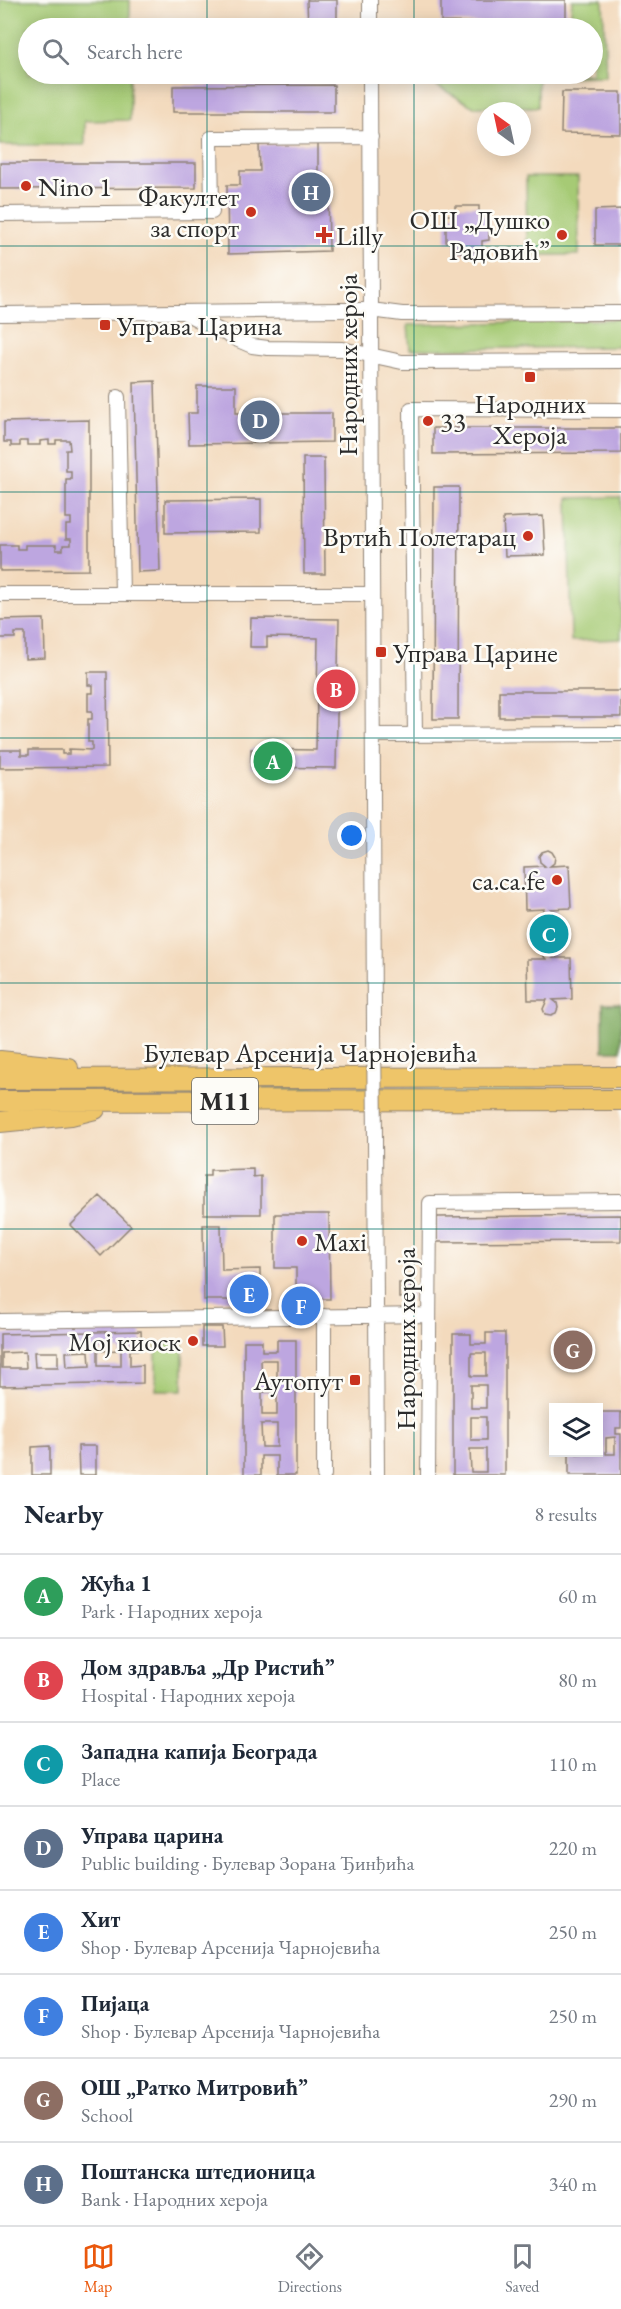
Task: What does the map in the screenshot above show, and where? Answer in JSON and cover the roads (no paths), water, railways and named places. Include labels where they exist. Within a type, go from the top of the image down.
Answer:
[{"type":"highway","points":[[0,1061],[91,1071],[114,1080]]},
{"type":"highway","name":"Булевар Арсенија Чарнојевића","points":[[0,1079],[621,1077]]},
{"type":"highway","name":"Булевар Арсенија Чарнојевића","points":[[0,1101],[621,1100]]},
{"type":"highway","points":[[0,1122],[71,1115],[95,1109],[109,1102]]},
{"type":"street","points":[[370,0],[370,18]]},
{"type":"street","name":"Народних хероја","points":[[370,84],[377,1475]]},
{"type":"street","points":[[0,214],[212,212],[212,138],[370,137]]},
{"type":"street","points":[[0,314],[371,310],[402,314],[621,313]]},
{"type":"street","points":[[185,313],[252,346],[342,349],[402,363],[621,361]]},
{"type":"street","points":[[118,397],[122,594]]},
{"type":"street","points":[[415,735],[411,410],[621,410]]},
{"type":"street","points":[[0,594],[372,594]]},
{"type":"street","points":[[373,735],[621,734]]},
{"type":"street","name":"Народних хероја","points":[[429,1475],[430,1203],[621,1201]]},
{"type":"street","points":[[0,1321],[429,1315]]},
{"type":"street","points":[[324,1475],[330,1316]]},
{"type":"place","name":"Nino 1","points":[[26,186]]},
{"type":"place","name":"Поштанска штедионица","points":[[311,192]]},
{"type":"place","name":"Факултет за спорт","points":[[251,212]]},
{"type":"place","name":"Lilly","points":[[324,235]]},
{"type":"place","name":"ОШ „Душко Радовић”","points":[[562,235]]},
{"type":"place","name":"Управа Царина","points":[[105,325]]},
{"type":"place","name":"Народних Хероја","points":[[530,377]]},
{"type":"place","name":"Управа царина","points":[[260,420]]},
{"type":"place","name":"33","points":[[428,421]]},
{"type":"place","name":"Вртић Полетарац","points":[[528,536]]},
{"type":"place","name":"Управа Царине","points":[[381,652]]},
{"type":"place","name":"Дом здравља „Др Ристић”","points":[[336,689]]},
{"type":"place","name":"Жућа 1","points":[[273,761]]},
{"type":"place","name":"ca.ca.fe","points":[[557,880]]},
{"type":"place","name":"Западна капија Београда","points":[[549,934]]},
{"type":"place","name":"Maxi","points":[[302,1241]]},
{"type":"place","name":"Хит","points":[[249,1294]]},
{"type":"place","name":"Пијаца","points":[[301,1306]]},
{"type":"place","name":"Мој киоск","points":[[193,1341]]},
{"type":"place","name":"ОШ „Ратко Митровић”","points":[[573,1350]]},
{"type":"place","name":"Аутопут","points":[[355,1380]]}]
